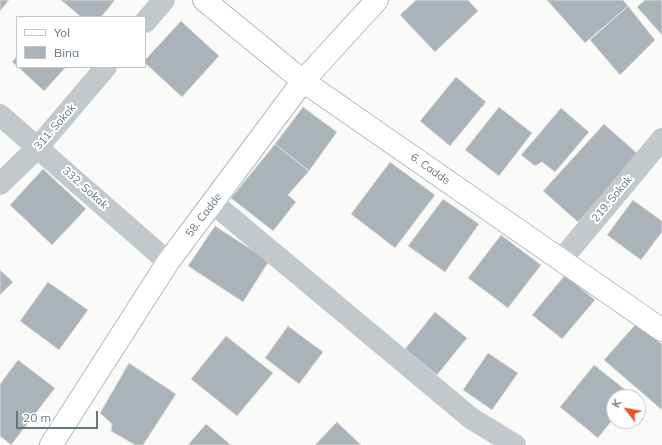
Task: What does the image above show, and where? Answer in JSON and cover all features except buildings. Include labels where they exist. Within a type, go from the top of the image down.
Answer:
[{"type":"street","points":[[146,21],[164,0]]},
{"type":"street","name":"6. Cadde","points":[[204,0],[303,81],[562,259],[662,330]]},
{"type":"street","name":"58. Cadde","points":[[51,445],[168,262],[303,81],[377,0]]},
{"type":"street","name":"311. Sokak","points":[[0,184],[38,146],[105,68]]},
{"type":"street","name":"332. Sokak","points":[[0,115],[38,146],[168,262]]},
{"type":"street","name":"219. Sokak","points":[[562,259],[662,139]]},
{"type":"street","points":[[213,203],[472,419],[515,445]]}]
